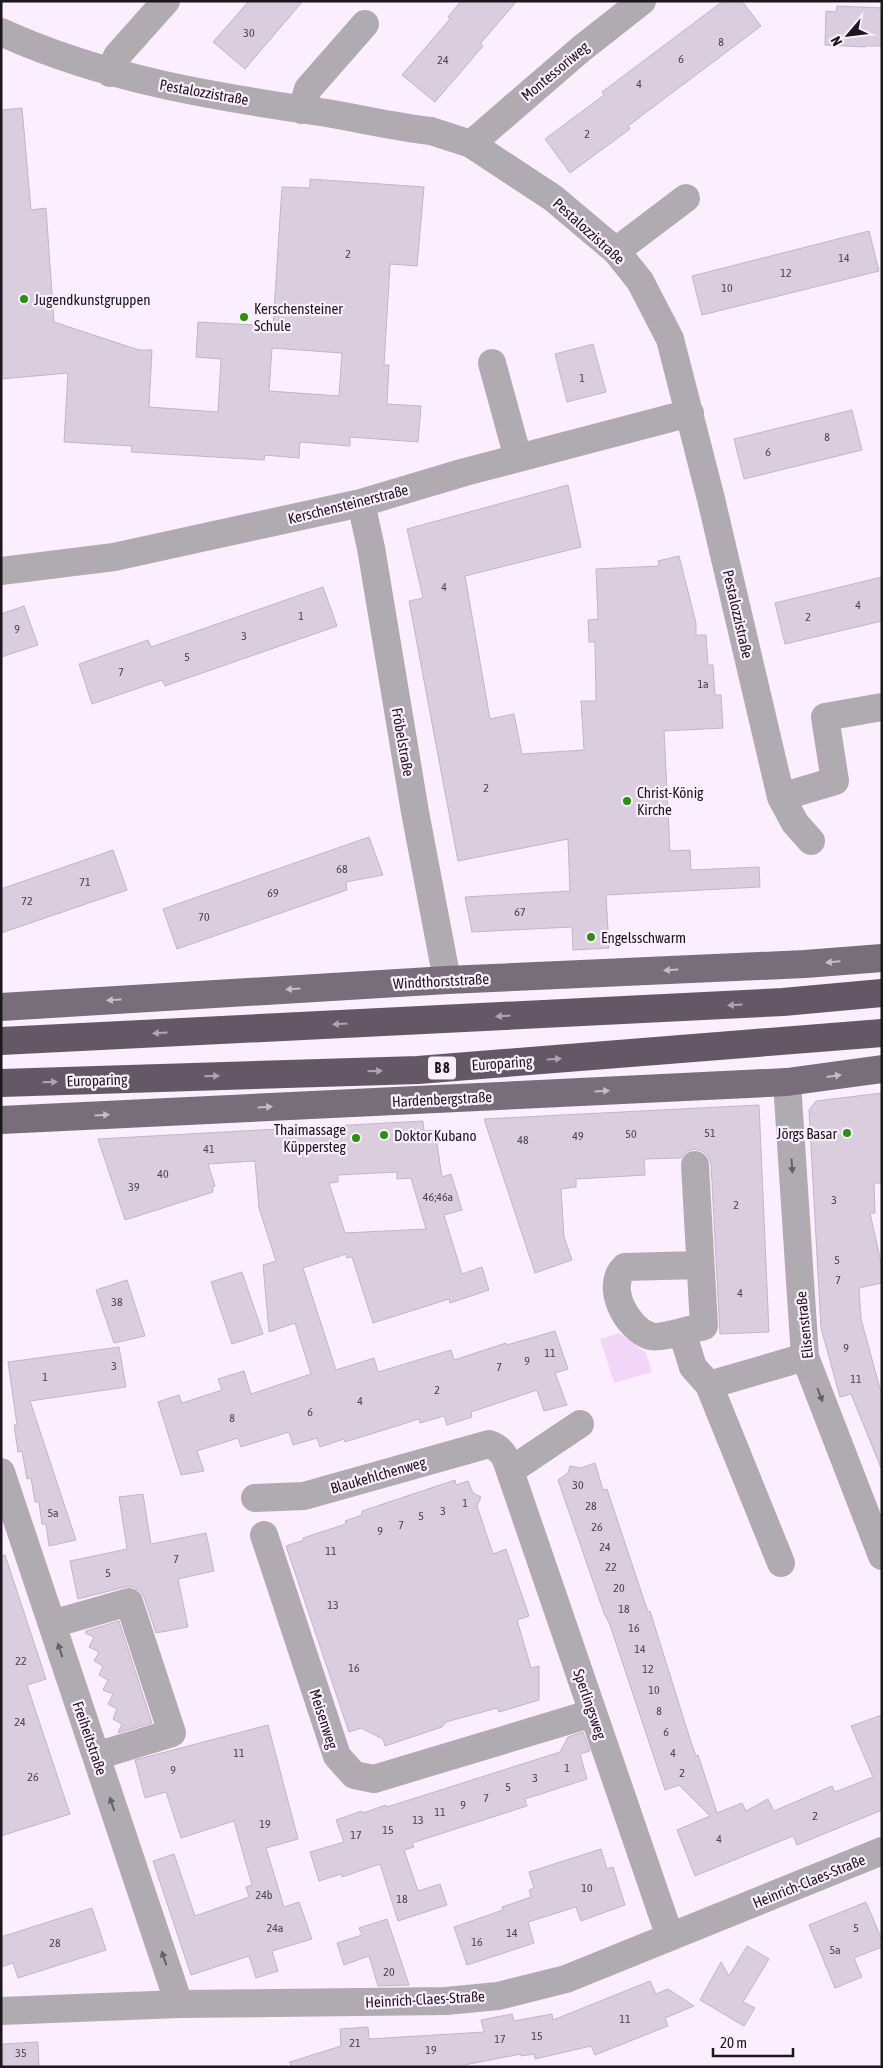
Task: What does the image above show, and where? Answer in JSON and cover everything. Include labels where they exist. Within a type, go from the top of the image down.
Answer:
[{"type":"highway","points":[[1,1040],[784,1002],[882,993]]},
{"type":"highway","name":"Europaring","points":[[1,1083],[418,1070],[882,1033]]},
{"type":"main road","name":"Windthorststraße","points":[[2,1007],[447,980],[805,964],[882,958]]},
{"type":"main road","name":"Hardenbergstraße","points":[[1,1120],[787,1082],[882,1069]]},
{"type":"street","points":[[110,73],[117,56],[166,1]]},
{"type":"street","name":"Montessoriweg","points":[[471,144],[581,49],[642,1]]},
{"type":"street","points":[[302,110],[308,89],[365,24]]},
{"type":"street","name":"Pestalozzistraße","points":[[1,32],[54,55],[110,73],[161,85],[432,131],[471,144],[553,198],[616,251],[640,281],[670,339],[690,413],[781,798],[794,823],[811,841]]},
{"type":"street","points":[[616,251],[686,198]]},
{"type":"street","points":[[492,363],[518,458]]},
{"type":"street","name":"Kerschensteinerstraße","points":[[1,571],[114,556],[361,503],[518,458],[690,413]]},
{"type":"street","name":"Fröbelstraße","points":[[361,503],[415,812],[447,980]]},
{"type":"street","points":[[781,798],[835,781],[825,717],[882,707]]},
{"type":"street","name":"Elisenstraße","points":[[787,1082],[805,1358],[882,1556]]},
{"type":"street","points":[[695,1165],[704,1326],[652,1337],[639,1330],[628,1319],[619,1298],[616,1282],[618,1273],[625,1267],[700,1265]]},
{"type":"street","points":[[682,1332],[693,1367],[709,1385],[781,1563]]},
{"type":"street","points":[[709,1385],[805,1358]]},
{"type":"street","points":[[510,1471],[580,1424]]},
{"type":"street","name":"Blaukehlchenweg","points":[[255,1498],[304,1496],[489,1444],[498,1447]]},
{"type":"street","name":"Sperlingsweg","points":[[498,1447],[505,1456],[670,1938]]},
{"type":"street","name":"Freiheitstraße","points":[[1,1472],[179,2004]]},
{"type":"street","name":"Meisenweg","points":[[264,1535],[336,1756],[354,1775],[374,1779],[593,1713]]},
{"type":"street","points":[[52,1624],[129,1602],[142,1639],[172,1733],[96,1756]]},
{"type":"street","name":"Heinrich-Claes-Straße","points":[[1,2011],[179,2004],[446,2002],[498,1996],[566,1980],[882,1851]]},
{"type":"shaded area","points":[[619,1333],[646,1353],[652,1372],[614,1383],[600,1339]]},
{"type":"building","points":[[249,1],[303,1],[245,69],[213,42]]},
{"type":"building","points":[[461,1],[517,1],[480,44],[483,46],[435,102],[402,75],[450,19],[448,17]]},
{"type":"building","points":[[723,1],[742,1],[761,26],[628,126],[630,129],[570,173],[545,139],[604,95],[602,92]]},
{"type":"building","points":[[837,6],[882,8],[882,46],[825,45],[826,11],[836,12]]},
{"type":"building","points":[[22,108],[31,210],[46,208],[54,322],[139,350],[152,350],[149,407],[218,412],[221,359],[196,357],[198,322],[273,326],[282,187],[310,188],[310,179],[424,187],[417,266],[390,264],[384,365],[389,365],[387,404],[421,406],[418,442],[350,437],[350,446],[300,442],[299,458],[265,455],[264,460],[131,452],[132,446],[64,442],[68,373],[1,379],[1,110]],"holes":[[[272,348],[342,353],[339,396],[269,391]]]},
{"type":"building","points":[[869,231],[879,271],[702,315],[692,276]]},
{"type":"building","points":[[593,344],[606,392],[567,402],[555,354]]},
{"type":"building","points":[[852,410],[862,450],[744,479],[734,439]]},
{"type":"building","points":[[568,485],[581,547],[465,576],[490,719],[514,714],[522,754],[584,750],[581,701],[596,701],[595,642],[589,642],[588,620],[598,619],[596,569],[659,566],[658,561],[679,556],[696,623],[696,635],[706,635],[708,665],[713,665],[715,695],[721,695],[723,728],[664,731],[670,851],[690,850],[691,870],[759,867],[760,887],[606,895],[609,948],[573,950],[572,927],[472,932],[465,897],[570,891],[568,839],[458,861],[409,601],[423,598],[407,529]]},
{"type":"building","points":[[882,577],[882,621],[785,644],[775,603]]},
{"type":"building","points":[[323,587],[337,626],[165,686],[162,680],[92,704],[79,664],[148,640],[151,647]]},
{"type":"building","points":[[24,606],[38,645],[1,657],[1,614]]},
{"type":"building","points":[[369,837],[383,875],[346,882],[347,890],[177,949],[163,909]]},
{"type":"building","points":[[113,850],[127,890],[1,933],[1,889]]},
{"type":"building","points":[[882,1093],[882,1183],[874,1183],[875,1213],[870,1213],[882,1267],[882,1283],[859,1288],[861,1319],[882,1396],[881,1468],[851,1394],[840,1397],[821,1328],[809,1110],[816,1101]]},
{"type":"building","points":[[759,1105],[769,1332],[720,1334],[711,1164],[708,1156],[702,1151],[694,1149],[687,1152],[681,1158],[644,1159],[645,1175],[576,1179],[576,1187],[561,1189],[564,1237],[572,1260],[535,1273],[484,1119]]},
{"type":"building","points":[[423,1121],[424,1131],[435,1130],[442,1177],[451,1174],[462,1210],[444,1215],[462,1274],[482,1267],[489,1290],[450,1303],[449,1299],[373,1323],[352,1257],[347,1258],[346,1254],[303,1268],[336,1370],[374,1358],[378,1372],[451,1350],[454,1360],[506,1343],[507,1345],[555,1331],[568,1369],[555,1373],[567,1405],[544,1411],[537,1390],[471,1412],[472,1417],[447,1425],[444,1416],[420,1423],[419,1419],[345,1442],[344,1439],[320,1447],[317,1438],[293,1445],[289,1432],[241,1447],[238,1438],[197,1451],[204,1471],[181,1475],[158,1402],[179,1395],[182,1403],[222,1390],[218,1379],[244,1371],[251,1394],[311,1374],[295,1323],[269,1332],[263,1265],[276,1261],[259,1208],[255,1161],[208,1164],[215,1186],[212,1187],[213,1192],[125,1220],[98,1139]],"holes":[[[397,1172],[397,1179],[411,1178],[426,1229],[345,1233],[329,1183],[338,1182],[338,1175]]]},
{"type":"building","points":[[242,1272],[263,1334],[232,1344],[211,1282]]},
{"type":"building","points":[[127,1280],[145,1336],[114,1343],[96,1290]]},
{"type":"building","points":[[119,1347],[126,1387],[30,1401],[76,1540],[49,1546],[46,1524],[42,1524],[39,1502],[35,1502],[31,1478],[27,1479],[22,1451],[18,1452],[14,1425],[17,1425],[8,1362]]},
{"type":"building","points":[[595,1463],[603,1490],[607,1489],[648,1612],[650,1611],[689,1736],[696,1756],[698,1755],[717,1813],[742,1803],[746,1811],[768,1799],[774,1811],[832,1786],[835,1792],[873,1777],[851,1726],[882,1715],[882,1810],[797,1845],[793,1836],[695,1876],[677,1830],[710,1816],[679,1785],[665,1790],[610,1625],[605,1616],[558,1480],[568,1473],[570,1466],[581,1468]]},
{"type":"building","points":[[455,1480],[456,1485],[468,1481],[473,1493],[481,1497],[477,1506],[493,1554],[506,1549],[529,1616],[517,1620],[531,1668],[539,1666],[539,1700],[499,1712],[497,1708],[446,1722],[442,1727],[385,1746],[383,1739],[361,1728],[349,1732],[286,1546],[304,1540],[303,1538],[346,1524],[345,1521],[362,1515],[362,1511]]},
{"type":"building","points":[[143,1494],[151,1544],[206,1533],[214,1571],[178,1579],[188,1627],[156,1633],[144,1597],[140,1591],[133,1587],[125,1587],[78,1599],[70,1561],[127,1549],[119,1497]]},
{"type":"building","points":[[5,1555],[46,1679],[27,1685],[70,1814],[1,1836],[1,1556]]},
{"type":"building","points":[[119,1621],[152,1723],[118,1733],[122,1724],[113,1719],[117,1709],[108,1704],[113,1694],[103,1690],[108,1680],[99,1675],[103,1666],[94,1661],[99,1652],[89,1647],[94,1637],[85,1633],[86,1631]]},
{"type":"building","points":[[268,1725],[298,1839],[266,1848],[284,1907],[299,1902],[312,1939],[272,1951],[278,1971],[256,1978],[249,1956],[191,1975],[153,1861],[174,1854],[195,1916],[249,1897],[246,1887],[252,1885],[234,1821],[181,1838],[166,1792],[145,1798],[135,1760]]},
{"type":"building","points":[[583,1732],[590,1751],[580,1754],[587,1779],[525,1799],[527,1806],[412,1843],[414,1847],[404,1850],[418,1891],[440,1884],[447,1905],[398,1921],[380,1864],[342,1877],[341,1874],[319,1881],[310,1852],[344,1842],[336,1820],[362,1811],[363,1813],[386,1805],[387,1807],[560,1752],[568,1737]]},
{"type":"building","points":[[601,1849],[607,1869],[613,1867],[625,1905],[581,1921],[576,1907],[528,1922],[534,1943],[467,1965],[454,1927],[503,1910],[502,1907],[531,1897],[529,1890],[534,1888],[529,1872]]},
{"type":"building","points":[[866,1902],[882,1940],[882,1947],[854,1958],[862,1977],[835,1988],[809,1925]]},
{"type":"building","points":[[92,1908],[106,1950],[18,1978],[13,1963],[1,1967],[1,1937]]},
{"type":"building","points":[[387,1919],[409,1985],[378,1986],[369,1956],[344,1965],[337,1943],[362,1935],[359,1928]]},
{"type":"building","points":[[747,1946],[769,1959],[743,2002],[755,2008],[744,2026],[700,2000],[721,1962],[729,1976]]},
{"type":"building","points":[[650,1981],[656,1994],[668,1989],[694,2006],[665,2018],[668,2026],[595,2055],[591,2046],[535,2059],[534,2054],[521,2056],[521,2054],[454,2067],[291,2067],[290,2062],[341,2046],[340,2029],[368,2027],[369,2039],[484,2032],[481,2020],[512,2014],[514,2021],[552,2014],[553,2020]]},
{"type":"building","points":[[38,2042],[39,2067],[3,2067],[3,2044]]},
{"type":"place","name":"Jugendkunstgruppen","points":[[24,299]]},
{"type":"place","name":"Kerschensteiner Schule","points":[[244,317]]},
{"type":"place","name":"Christ-König Kirche","points":[[627,801]]},
{"type":"place","name":"Engelsschwarm","points":[[591,937]]},
{"type":"place","name":"Jörgs Basar","points":[[847,1133]]},
{"type":"place","name":"Doktor Kubano","points":[[384,1135]]},
{"type":"place","name":"Thaimassage Küppersteg","points":[[356,1138]]}]
